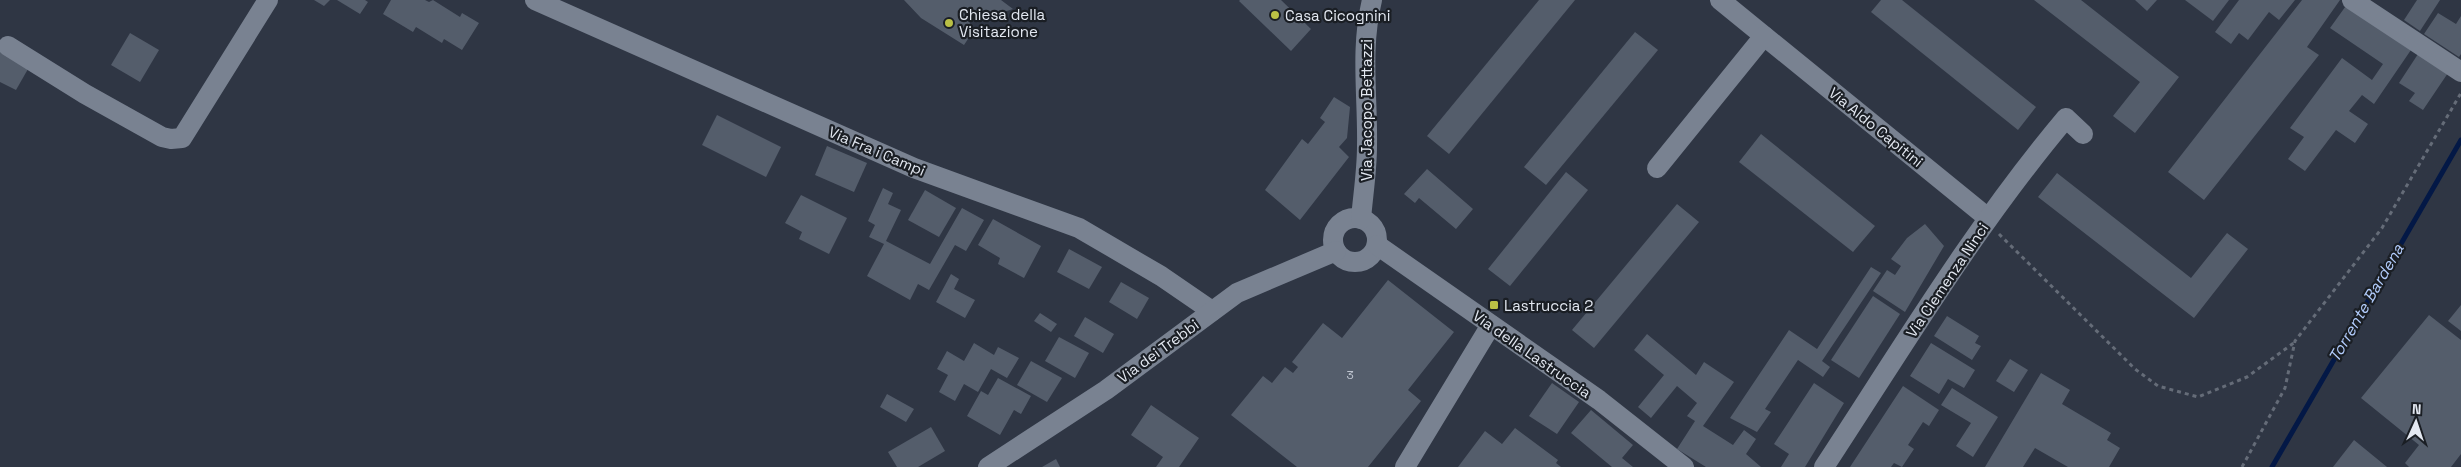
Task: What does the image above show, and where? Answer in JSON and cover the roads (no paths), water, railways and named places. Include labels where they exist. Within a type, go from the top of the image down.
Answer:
[{"type":"street","points":[[8,46],[85,94],[162,137],[171,139],[182,138],[268,0]]},
{"type":"street","name":"Via Fra i Campi","points":[[535,0],[914,168],[1079,228],[1161,276],[1212,312]]},
{"type":"street","name":"Via Jacopo Bettazzi","points":[[1361,219],[1365,194],[1367,145],[1365,36],[1372,0]]},
{"type":"street","name":"Via Aldo Capitini","points":[[1720,0],[1987,219]]},
{"type":"street","points":[[2352,0],[2461,72]]},
{"type":"street","points":[[1657,168],[1764,36]]},
{"type":"street","name":"Via Clemenza Ninci","points":[[1824,467],[1987,219],[2024,168],[2066,118],[2083,134]]},
{"type":"street","points":[[1361,219],[1367,222],[1376,232],[1377,245],[1373,253],[1358,262],[1342,258],[1336,251],[1334,234],[1345,221],[1361,219]]},
{"type":"street","name":"Via della Lastruccia","points":[[1377,245],[1599,400],[1684,467]]},
{"type":"street","name":"Via dei Trebbi","points":[[988,467],[1106,390],[1237,293],[1336,251]]},
{"type":"street","points":[[1405,467],[1491,326]]},
{"type":"waterway","name":"Torrente Bardena","points":[[2272,467],[2461,140]]},
{"type":"place","name":"Casa Cicognini","points":[[1275,15]]},
{"type":"place","name":"Chiesa della Visitazione","points":[[949,23]]},
{"type":"place","name":"Lastruccia 2","points":[[1494,305]]}]
